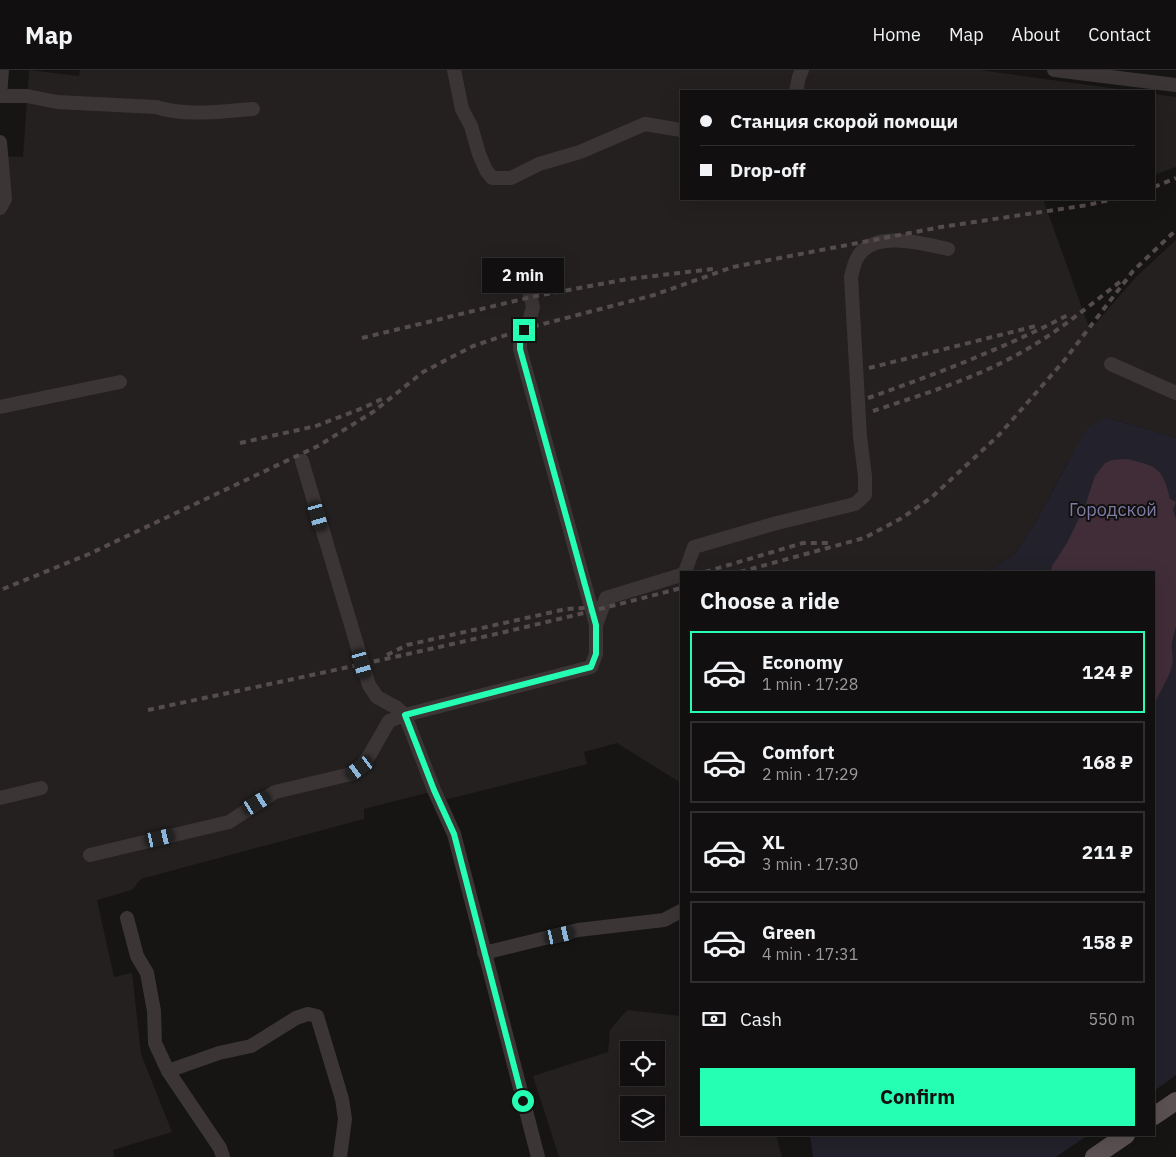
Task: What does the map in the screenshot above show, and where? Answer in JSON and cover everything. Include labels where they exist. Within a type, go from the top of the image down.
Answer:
[{"type":"main road","points":[[1155,1115],[1176,1101]]},
{"type":"main road","points":[[1094,1157],[1125,1136]]},
{"type":"street","points":[[2,70],[0,96],[27,96],[57,102],[156,107],[169,112],[253,109]]},
{"type":"street","points":[[454,70],[462,108],[471,126],[479,154],[492,178],[511,178],[539,164],[580,152],[645,124],[680,130]]},
{"type":"street","points":[[796,90],[802,70]]},
{"type":"street","points":[[1054,70],[1176,85]]},
{"type":"street","points":[[0,142],[6,199],[0,208]]},
{"type":"street","points":[[684,571],[694,547],[777,523],[855,504],[865,495],[851,277],[854,264],[860,253],[872,245],[887,240],[904,240],[948,249]]},
{"type":"street","points":[[90,855],[229,822],[275,792],[351,774],[360,768],[369,756],[389,722],[405,715],[591,667],[596,654],[596,625],[520,349],[520,337],[530,318],[532,307],[524,269]]},
{"type":"street","points":[[1111,364],[1176,393]]},
{"type":"street","points":[[0,407],[120,382]]},
{"type":"street","points":[[302,460],[369,685],[377,697],[397,708],[405,715],[434,790],[454,834],[538,1157]]},
{"type":"street","points":[[596,625],[606,598],[680,575]]},
{"type":"street","points":[[0,798],[40,788]]},
{"type":"street","points":[[484,953],[578,930],[664,920],[680,912]]},
{"type":"street","points":[[127,918],[137,956],[147,973],[154,1011],[155,1042],[168,1070],[220,1148],[223,1157]]},
{"type":"street","points":[[168,1070],[219,1053],[251,1046],[296,1018],[308,1014],[317,1016],[342,1098],[345,1119],[340,1157]]},
{"type":"shaded area","points":[[29,70],[79,76],[80,70],[980,70],[1125,90],[680,90],[680,200],[1043,200],[1090,330],[1135,278],[1176,240],[1176,438],[1105,417],[1068,462],[1036,521],[1015,554],[990,571],[680,571],[680,782],[617,743],[584,752],[587,764],[444,800],[438,790],[364,809],[364,819],[141,879],[132,890],[97,900],[114,977],[132,973],[141,1054],[172,1132],[113,1150],[115,1157],[0,1157],[0,156],[23,157]]},
{"type":"shaded area","points":[[1155,94],[1176,97],[1176,167],[1155,175]]},
{"type":"shaded area","points":[[1127,459],[1145,464],[1157,470],[1165,481],[1170,499],[1176,502],[1173,510],[1176,519],[1176,626],[1172,642],[1173,663],[1155,704],[1155,571],[1051,571],[1052,566],[1067,543],[1085,506],[1095,476],[1105,463],[1112,460]]},
{"type":"shaded area","points":[[627,1010],[680,1016],[680,1136],[776,1136],[782,1157],[559,1157],[533,1076],[608,1052],[610,1030]]},
{"type":"green space","name":"Городской","points":[[1105,417],[1176,438],[1176,1075],[1155,1090],[1155,571],[990,571],[1015,554],[1036,521],[1087,428]]},
{"type":"green space","points":[[810,1136],[1087,1136],[1056,1157],[813,1157]]},
{"type":"railway","points":[[1155,187],[1176,178]]},
{"type":"railway","points":[[3,589],[89,554],[318,446],[373,412],[423,372],[473,346],[524,329],[654,295],[733,267],[941,227],[1088,205],[1109,200]]},
{"type":"railway","points":[[744,571],[864,538],[902,518],[932,497],[999,435],[1063,362],[1133,271],[1176,230]]},
{"type":"railway","points":[[362,338],[531,297],[628,279],[713,269]]},
{"type":"railway","points":[[873,411],[957,382],[1021,353],[1065,324],[1121,281]]},
{"type":"railway","points":[[868,398],[970,360],[1070,314]]},
{"type":"railway","points":[[869,368],[1036,326]]},
{"type":"railway","points":[[240,443],[316,426],[384,398]]},
{"type":"railway","points":[[708,571],[803,543],[832,543]]},
{"type":"railway","points":[[148,710],[482,637],[680,588]]},
{"type":"railway","points":[[387,655],[407,645],[566,609],[586,608]]},
{"type":"route","points":[[523,1101],[454,834],[434,790],[405,715],[591,667],[596,654],[596,625],[520,349],[520,337],[524,330]]}]
